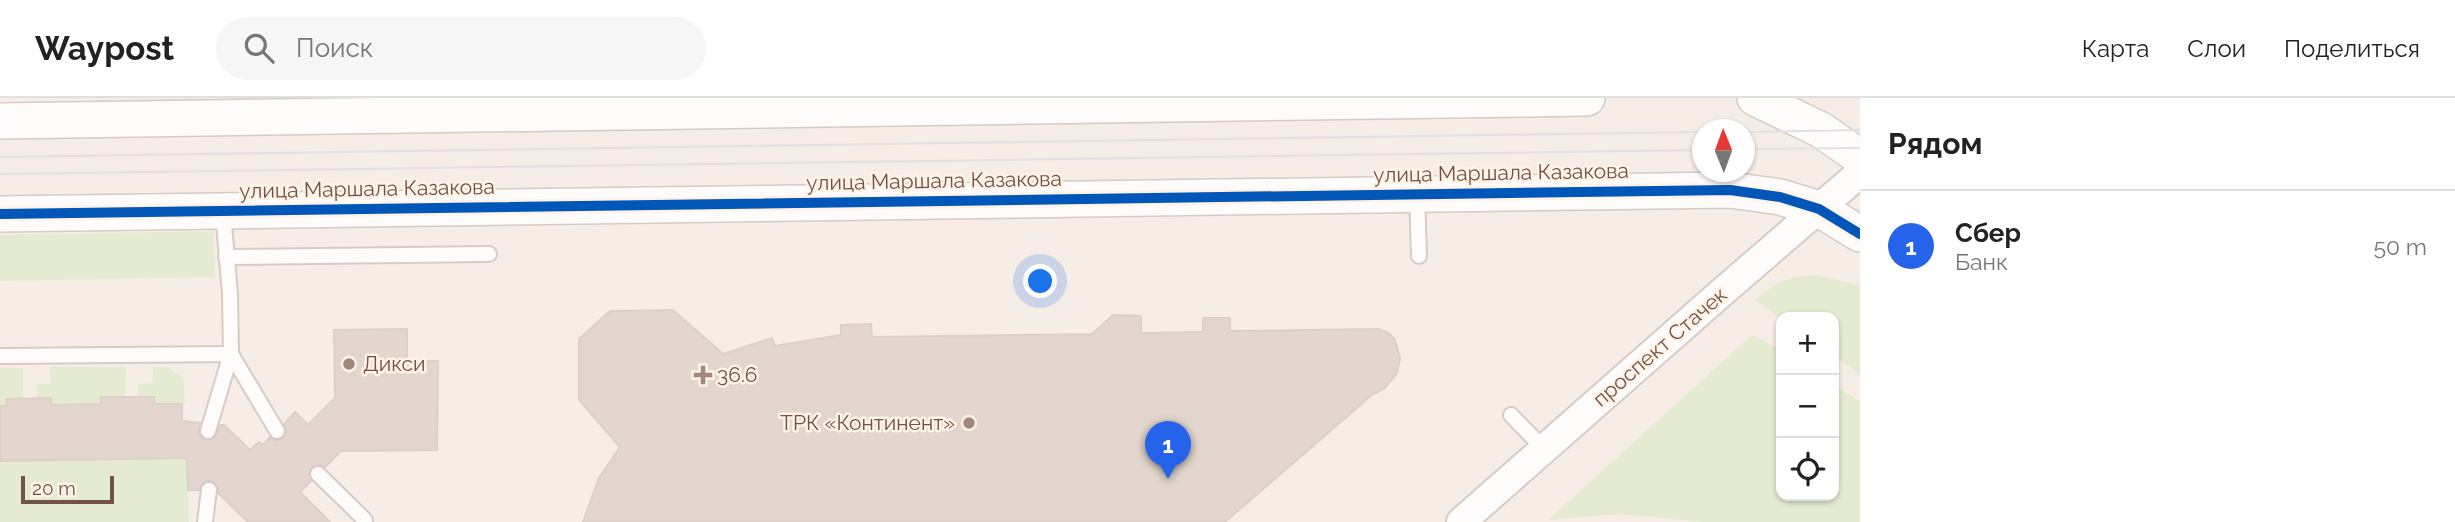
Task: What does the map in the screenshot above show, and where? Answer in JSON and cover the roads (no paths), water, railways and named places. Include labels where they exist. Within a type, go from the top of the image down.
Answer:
[{"type":"street","points":[[0,121],[226,113],[1587,98]]},
{"type":"street","points":[[1755,98],[1821,131],[1860,157]]},
{"type":"street","name":"проспект Стачек","points":[[1461,522],[1860,173]]},
{"type":"street","name":"улица Маршала Казакова","points":[[0,214],[1730,190],[1780,197],[1819,209],[1860,234]]},
{"type":"lane","points":[[1417,194],[1419,256]]},
{"type":"lane","points":[[208,430],[231,354],[230,294],[223,210]]},
{"type":"lane","points":[[226,257],[489,254]]},
{"type":"lane","points":[[0,356],[231,354]]},
{"type":"lane","points":[[231,354],[277,431]]},
{"type":"lane","points":[[1511,415],[1544,449]]},
{"type":"lane","points":[[318,474],[365,522]]},
{"type":"lane","points":[[205,522],[209,490]]},
{"type":"tram line","points":[[1755,132],[1860,130]]},
{"type":"tram line","points":[[0,157],[1692,132]]},
{"type":"tram line","points":[[1755,149],[1860,148]]},
{"type":"tram line","points":[[0,174],[1692,150]]},
{"type":"place","name":"Дикси","points":[[349,364]]},
{"type":"place","name":"36.6","points":[[703,375]]},
{"type":"place","name":"ТРК «Континент»","points":[[969,423]]},
{"type":"place","name":"Сбер","points":[[1168,479]]}]
